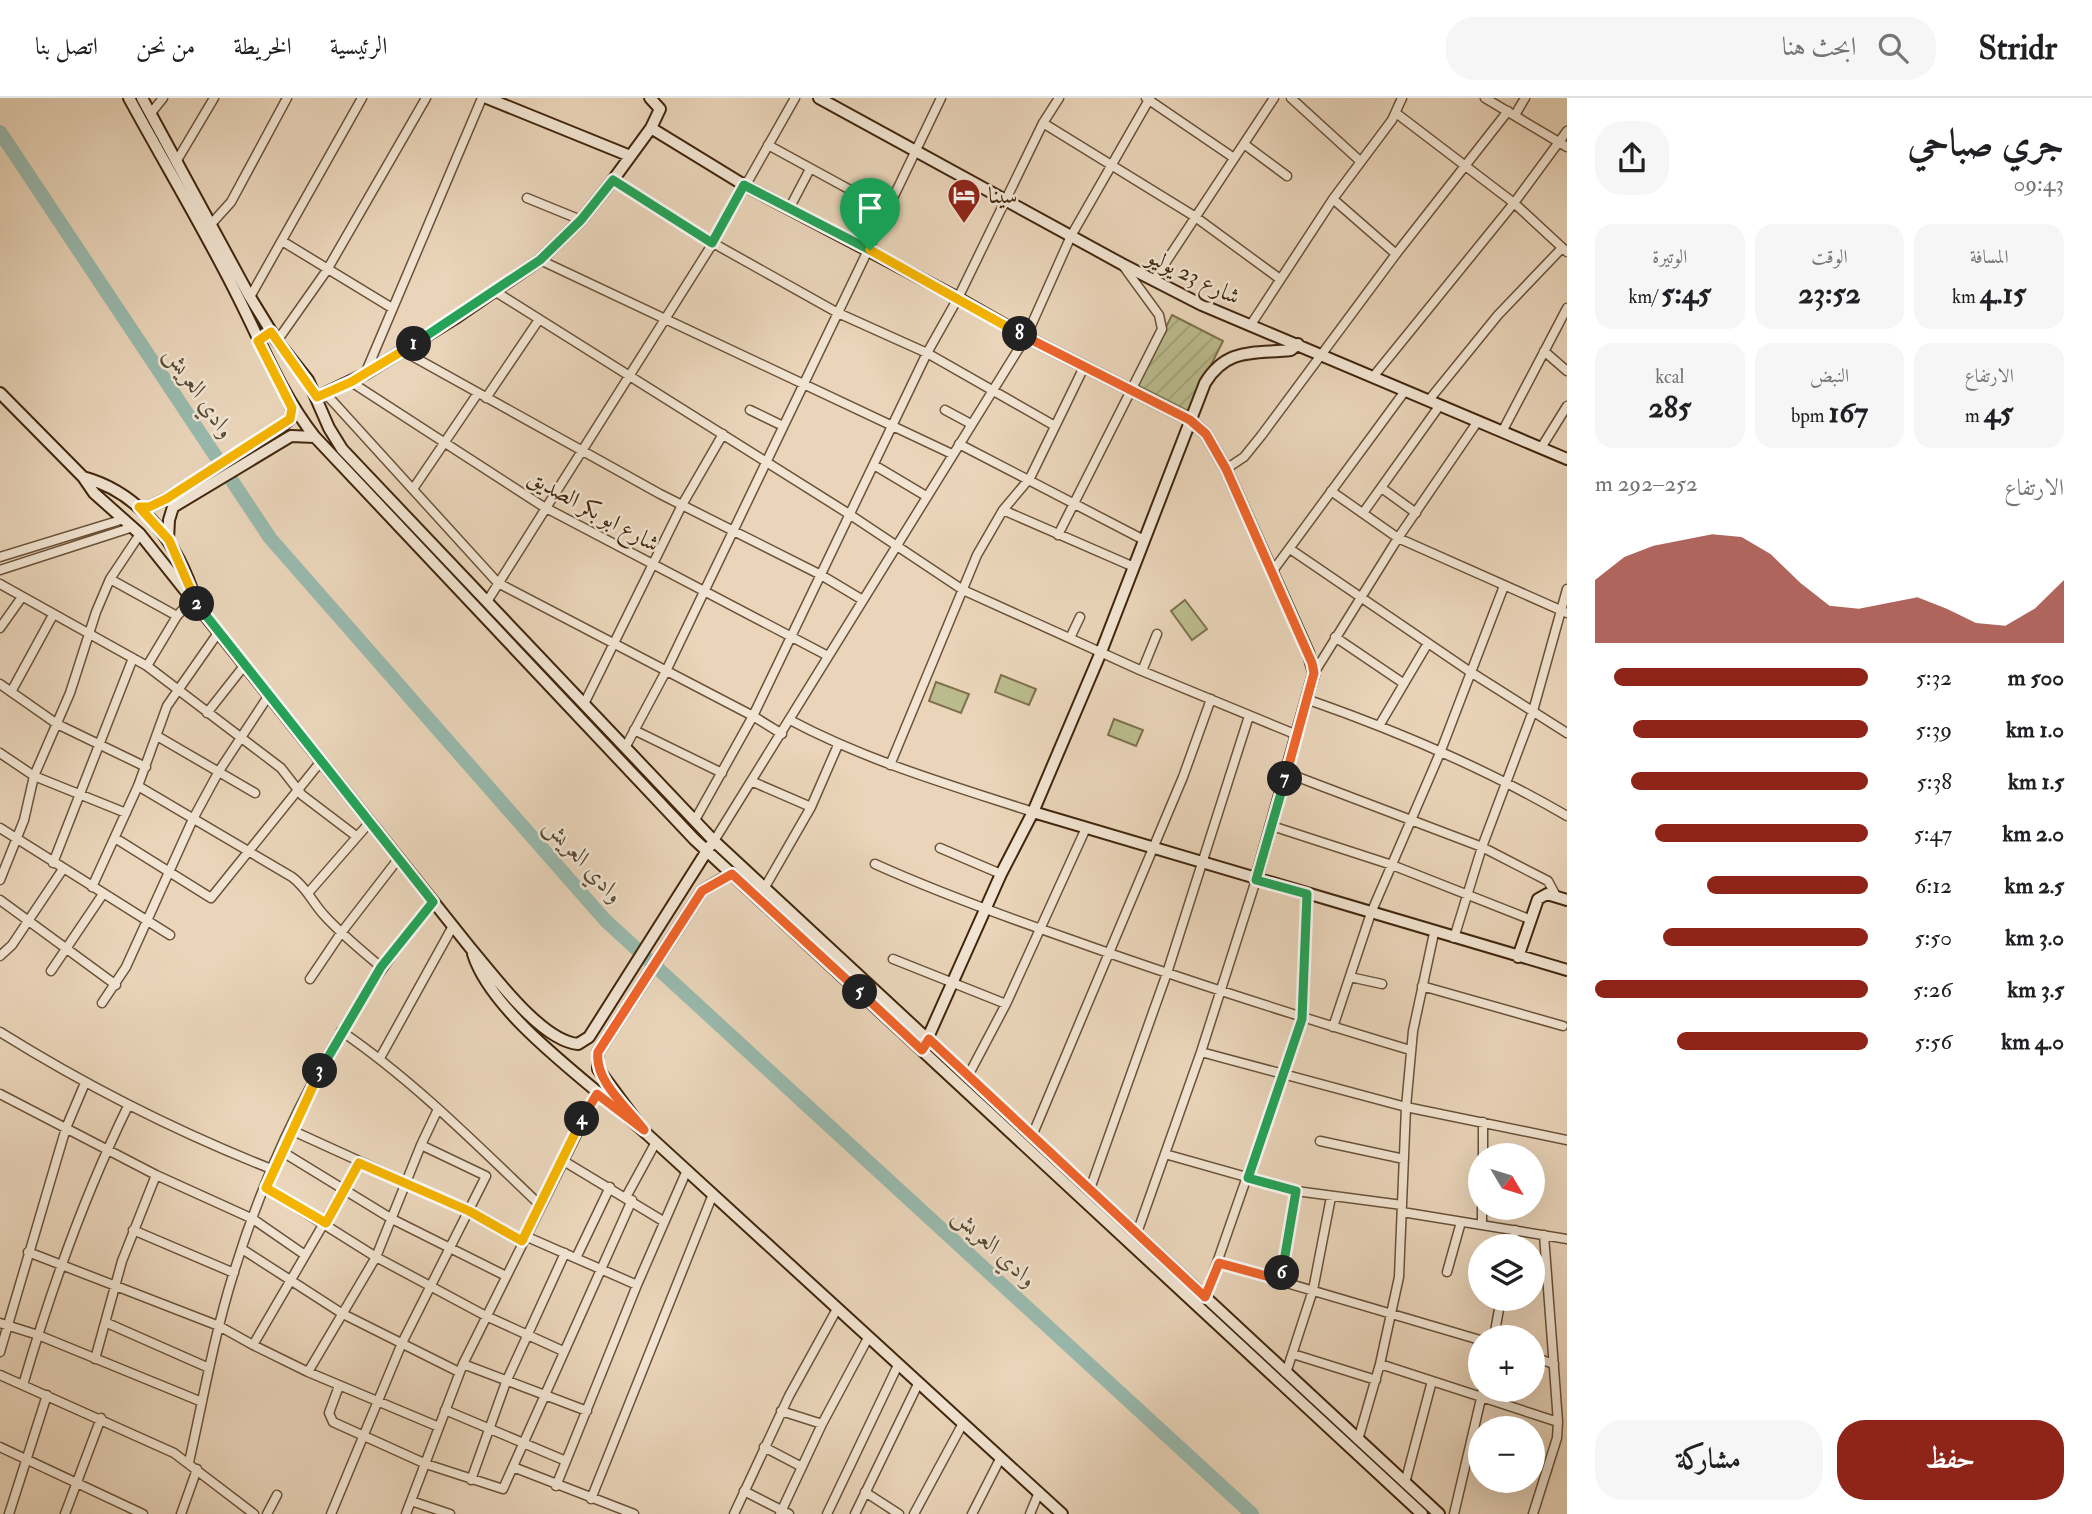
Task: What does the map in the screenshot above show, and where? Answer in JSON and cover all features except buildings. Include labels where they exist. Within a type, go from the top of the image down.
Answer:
[{"type":"street","points":[[129,98],[207,240],[292,408],[315,438],[706,850],[1422,1514]]},
{"type":"street","points":[[151,113],[163,98]]},
{"type":"street","points":[[176,162],[214,98]]},
{"type":"street","points":[[212,223],[231,202],[288,98]]},
{"type":"street","points":[[250,297],[362,98]]},
{"type":"street","points":[[258,341],[274,337],[327,270],[426,98]]},
{"type":"street","points":[[365,374],[484,98],[630,156]]},
{"type":"street","points":[[511,109],[518,98]]},
{"type":"street","points":[[322,396],[403,351],[496,292],[540,260],[581,220],[650,128],[660,108],[650,98]]},
{"type":"street","points":[[488,600],[580,449],[712,243],[795,98]]},
{"type":"street","name":"شارع 23 يوليو","points":[[819,98],[1154,280],[1250,326],[1567,459]]},
{"type":"street","points":[[626,746],[666,671],[941,98]]},
{"type":"street","points":[[695,820],[753,716],[927,353],[958,298],[1043,123],[1059,98]]},
{"type":"street","points":[[1154,280],[1274,98]]},
{"type":"street","points":[[1291,98],[1360,161]]},
{"type":"street","points":[[1250,326],[1333,199],[1396,113],[1402,98]]},
{"type":"street","points":[[1485,98],[1564,145]]},
{"type":"street","points":[[1226,469],[1254,446],[1396,254],[1466,165],[1525,98]]},
{"type":"street","points":[[143,99],[274,337],[322,396],[414,489],[498,583],[753,716],[782,734]]},
{"type":"street","points":[[0,393],[83,477],[94,493],[137,531],[323,760],[433,902],[514,998],[559,1040],[582,1043],[596,1026],[782,734],[895,545],[1026,337],[1071,236],[1148,99],[1234,158]]},
{"type":"street","points":[[1363,513],[1383,489],[1435,403],[1498,314],[1564,250],[1514,203],[1396,113]]},
{"type":"street","points":[[1043,123],[1194,216],[1280,279]]},
{"type":"street","points":[[650,128],[744,185],[870,250],[1026,337],[1190,420],[1206,434],[1226,469],[1308,652],[1314,673]]},
{"type":"street","points":[[1373,377],[1564,145],[1567,131]]},
{"type":"street","points":[[1244,144],[1287,176]]},
{"type":"street","points":[[768,145],[887,210]]},
{"type":"street","points":[[789,209],[810,169]]},
{"type":"street","points":[[613,180],[712,243],[838,313],[927,353],[1055,426]]},
{"type":"street","points":[[527,198],[581,220]]},
{"type":"street","points":[[1333,199],[1396,254]]},
{"type":"street","points":[[207,240],[219,235]]},
{"type":"street","points":[[282,242],[392,308]]},
{"type":"street","points":[[540,260],[952,454]]},
{"type":"street","points":[[1058,535],[1160,336],[1163,323],[1122,264]]},
{"type":"street","points":[[496,292],[538,321],[849,514],[963,590],[1142,671],[1297,735]]},
{"type":"street","points":[[1502,432],[1544,351],[1564,323],[1567,308]]},
{"type":"street","points":[[414,489],[444,444],[538,321]]},
{"type":"street","points":[[922,1050],[955,982],[1000,874],[1033,812],[1101,652],[1205,383],[1223,361],[1236,355],[1291,350],[1298,344]]},
{"type":"street","points":[[403,351],[682,505],[821,575],[862,599]]},
{"type":"street","points":[[1544,351],[1567,371]]},
{"type":"street","points":[[890,765],[977,555],[1003,510],[1030,478],[1084,367]]},
{"type":"street","name":"شارع ابو بكر الصديق","points":[[351,382],[544,508],[828,656]]},
{"type":"street","points":[[1272,572],[1405,391]]},
{"type":"street","points":[[322,396],[334,439],[714,841],[1439,1514]]},
{"type":"street","points":[[1541,448],[1567,406]]},
{"type":"street","points":[[139,507],[169,503],[280,435],[290,419],[292,408]]},
{"type":"street","points":[[750,410],[783,426]]},
{"type":"street","points":[[945,410],[971,424]]},
{"type":"street","points":[[1137,1233],[1256,880],[1314,673],[1398,538],[1478,421]]},
{"type":"street","points":[[585,702],[682,505],[723,434]]},
{"type":"street","points":[[280,435],[315,438]]},
{"type":"street","points":[[959,444],[1030,478],[1144,540]]},
{"type":"street","points":[[874,465],[926,496]]},
{"type":"street","points":[[83,477],[106,486],[139,507],[169,540],[194,600]]},
{"type":"street","points":[[1383,489],[1416,513]]},
{"type":"street","points":[[1331,491],[1398,538],[1564,612]]},
{"type":"street","points":[[169,503],[169,540]]},
{"type":"street","points":[[1003,510],[1134,567]]},
{"type":"street","points":[[0,557],[124,519]]},
{"type":"street","points":[[0,570],[137,531]]},
{"type":"street","points":[[0,880],[17,840],[34,776],[57,724],[88,635],[110,579],[137,531]]},
{"type":"street","points":[[1290,550],[1469,671],[1567,733]]},
{"type":"street","points":[[110,579],[177,616]]},
{"type":"street","points":[[0,584],[147,666],[242,737],[285,773],[296,790],[356,836]]},
{"type":"street","points":[[1333,1027],[1371,913],[1440,753],[1469,671],[1504,586]]},
{"type":"street","points":[[1454,938],[1482,847],[1533,711],[1564,612],[1567,589]]},
{"type":"street","points":[[0,628],[22,597]]},
{"type":"street","points":[[147,666],[177,616],[194,600]]},
{"type":"street","points":[[11,692],[53,615]]},
{"type":"street","points":[[1070,638],[1080,618]]},
{"type":"street","points":[[92,887],[138,786],[177,689],[218,633]]},
{"type":"street","points":[[1142,671],[1157,634]]},
{"type":"street","points":[[1335,637],[1403,683]]},
{"type":"street","points":[[1379,726],[1428,643]]},
{"type":"street","points":[[53,863],[133,658]]},
{"type":"street","points":[[207,713],[244,666]]},
{"type":"street","points":[[0,684],[57,724],[146,766]]},
{"type":"street","points":[[102,1003],[116,985],[193,819],[219,771],[269,695]]},
{"type":"street","points":[[1032,1136],[1153,848],[1211,699]]},
{"type":"street","points":[[1306,699],[1379,726],[1508,782],[1567,816]]},
{"type":"street","points":[[1090,1189],[1167,973],[1249,716]]},
{"type":"street","points":[[790,720],[838,745],[890,765],[1033,812],[1434,933],[1567,970]]},
{"type":"street","points":[[634,730],[722,773]]},
{"type":"street","points":[[157,736],[255,793]]},
{"type":"street","points":[[765,887],[811,807],[838,745]]},
{"type":"street","points":[[0,753],[34,776],[126,813]]},
{"type":"street","points":[[115,838],[211,898],[323,760]]},
{"type":"street","points":[[1287,773],[1482,847],[1548,881],[1562,898]]},
{"type":"street","points":[[751,781],[811,807]]},
{"type":"street","points":[[138,786],[292,877],[309,892],[316,905],[341,933],[381,967]]},
{"type":"street","points":[[309,892],[370,822]]},
{"type":"street","points":[[1272,827],[1392,865],[1528,919]]},
{"type":"street","points":[[0,828],[170,935]]},
{"type":"street","points":[[968,1076],[1042,929],[1086,828]]},
{"type":"street","points":[[940,848],[1000,874]]},
{"type":"street","points":[[310,979],[341,933],[399,858]]},
{"type":"street","points":[[875,864],[984,909],[1107,953],[1302,1019],[1410,1051]]},
{"type":"street","points":[[0,956],[12,945],[63,869]]},
{"type":"street","points":[[644,1130],[598,1069],[598,1052],[702,891],[732,874]]},
{"type":"street","points":[[51,971],[103,894]]},
{"type":"street","points":[[1205,1297],[1302,1019],[1307,894]]},
{"type":"street","points":[[1518,957],[1528,919],[1540,897],[1562,898]]},
{"type":"street","points":[[0,900],[116,985]]},
{"type":"street","points":[[189,1462],[219,1326],[234,1273],[281,1151],[341,1031],[381,967],[433,902]]},
{"type":"street","points":[[380,1058],[453,926]]},
{"type":"street","points":[[1358,1440],[1376,1380],[1399,1277],[1410,1051],[1434,933]]},
{"type":"street","points":[[472,950],[479,973],[488,986],[597,1094],[644,1130],[867,1338],[1062,1514]]},
{"type":"street","points":[[892,959],[1006,1004]]},
{"type":"street","points":[[1350,977],[1382,984]]},
{"type":"street","points":[[1422,986],[1563,1026]]},
{"type":"street","points":[[341,1031],[380,1058],[540,1205]]},
{"type":"street","points":[[0,1032],[128,1106],[190,1137],[274,1170]]},
{"type":"street","points":[[1200,1052],[1406,1107],[1567,1140]]},
{"type":"street","points":[[0,1352],[3,1324],[12,1304],[66,1128],[85,1083]]},
{"type":"street","points":[[0,1094],[156,1175],[253,1219],[305,1255]]},
{"type":"street","points":[[406,1514],[461,1368],[523,1238],[597,1094]]},
{"type":"street","points":[[23,1385],[60,1264],[107,1149],[128,1106]]},
{"type":"street","points":[[308,1372],[376,1257],[438,1109]]},
{"type":"street","points":[[1483,1122],[1483,1143]]},
{"type":"street","points":[[291,1130],[523,1238],[565,1253],[636,1285]]},
{"type":"street","points":[[1320,1141],[1404,1159]]},
{"type":"street","points":[[339,1386],[330,1419],[426,1464],[503,1489],[656,1142]]},
{"type":"street","points":[[421,1145],[486,1176]]},
{"type":"street","points":[[281,1151],[392,1219],[506,1276]]},
{"type":"street","points":[[1165,1154],[1296,1191],[1538,1234]]},
{"type":"street","points":[[562,1160],[663,1221]]},
{"type":"street","points":[[331,1514],[402,1343],[494,1161]]},
{"type":"street","points":[[254,1345],[359,1163]]},
{"type":"street","points":[[556,1486],[636,1285],[687,1170]]},
{"type":"street","points":[[95,1359],[133,1230],[156,1175]]},
{"type":"street","points":[[576,1258],[610,1187]]},
{"type":"street","points":[[266,1188],[326,1223],[376,1257],[486,1316],[563,1351]]},
{"type":"street","points":[[1281,1280],[1296,1191]]},
{"type":"street","points":[[591,1499],[713,1194]]},
{"type":"street","points":[[1286,1373],[1313,1290],[1331,1197]]},
{"type":"street","points":[[1482,1220],[1482,1225]]},
{"type":"street","points":[[1447,1272],[1461,1222]]},
{"type":"street","points":[[133,1230],[234,1273]]},
{"type":"street","points":[[1514,1234],[1515,1230]]},
{"type":"street","points":[[1545,1235],[1567,1239]]},
{"type":"street","points":[[1533,1514],[1562,1437],[1558,1422],[1545,1248]]},
{"type":"street","points":[[242,1249],[343,1314],[402,1343],[461,1368],[587,1411]]},
{"type":"street","points":[[28,1252],[219,1326],[308,1372],[439,1427]]},
{"type":"street","points":[[471,1480],[506,1382],[565,1253]]},
{"type":"street","points":[[1219,1263],[1468,1336]]},
{"type":"street","points":[[0,1301],[12,1304]]},
{"type":"street","points":[[734,1514],[781,1411],[837,1310]]},
{"type":"street","points":[[107,1323],[209,1368]]},
{"type":"street","points":[[3,1324],[38,1335],[202,1402]]},
{"type":"street","points":[[744,1491],[784,1513],[822,1423],[867,1338]]},
{"type":"street","points":[[1293,1354],[1376,1380]]},
{"type":"street","points":[[1545,1361],[1554,1364]]},
{"type":"street","points":[[1380,1364],[1468,1390]]},
{"type":"street","points":[[827,1514],[898,1365]]},
{"type":"street","points":[[0,1375],[100,1418],[189,1462],[218,1489],[254,1514]]},
{"type":"street","points":[[1405,1483],[1432,1381]]},
{"type":"street","points":[[855,1514],[918,1384]]},
{"type":"street","points":[[9,1514],[47,1395]]},
{"type":"street","points":[[1454,1514],[1480,1402]]},
{"type":"street","points":[[1504,1402],[1558,1422]]},
{"type":"street","points":[[445,1410],[522,1445],[566,1461]]},
{"type":"street","points":[[781,1411],[822,1423]]},
{"type":"street","points":[[65,1514],[100,1418]]},
{"type":"street","points":[[914,1514],[962,1425]]},
{"type":"street","points":[[0,1447],[76,1481],[128,1511],[143,1514]]},
{"type":"street","points":[[764,1447],[802,1467]]},
{"type":"street","points":[[972,1514],[1000,1459]]},
{"type":"street","points":[[513,1467],[556,1486],[634,1514]]},
{"type":"street","points":[[181,1514],[197,1469]]},
{"type":"street","points":[[865,1492],[899,1514]]},
{"type":"street","points":[[1030,1514],[1039,1492]]},
{"type":"street","points":[[267,1514],[277,1495]]},
{"type":"street","points":[[411,1501],[450,1514]]},
{"type":"street","points":[[604,1514],[608,1504]]},
{"type":"green space","points":[[1172,315],[1223,341],[1188,411],[1137,385]]},
{"type":"green space","points":[[1185,600],[1207,629],[1192,640],[1171,611]]},
{"type":"green space","points":[[1001,675],[1036,689],[1029,705],[995,692]]},
{"type":"green space","points":[[936,682],[969,694],[961,713],[929,701]]},
{"type":"green space","points":[[1114,719],[1143,730],[1136,746],[1108,735]]},
{"type":"waterway","name":"وادي العريش","points":[[0,132],[270,538],[605,920],[1252,1514]]},
{"type":"place","name":"سينا","points":[[964,225]]},
{"type":"route","points":[[613,180],[712,243],[744,185],[870,250],[1026,337],[1199,426],[1226,469],[1308,652],[1314,673],[1256,880],[1307,894],[1302,1019],[1248,1178],[1296,1191],[1281,1280],[1219,1263],[1205,1297],[929,1039],[922,1050],[732,874],[718,879],[702,891],[598,1052],[598,1069],[644,1130],[597,1094],[522,1241],[469,1211],[359,1163],[326,1223],[266,1188],[281,1151],[341,1031],[381,967],[433,902],[323,760],[218,633],[197,604],[169,540],[139,507],[147,508],[166,499],[284,426],[290,419],[292,408],[258,341],[271,332],[308,380],[317,397],[326,394],[365,374],[457,317],[540,260],[581,220],[613,180]]}]
